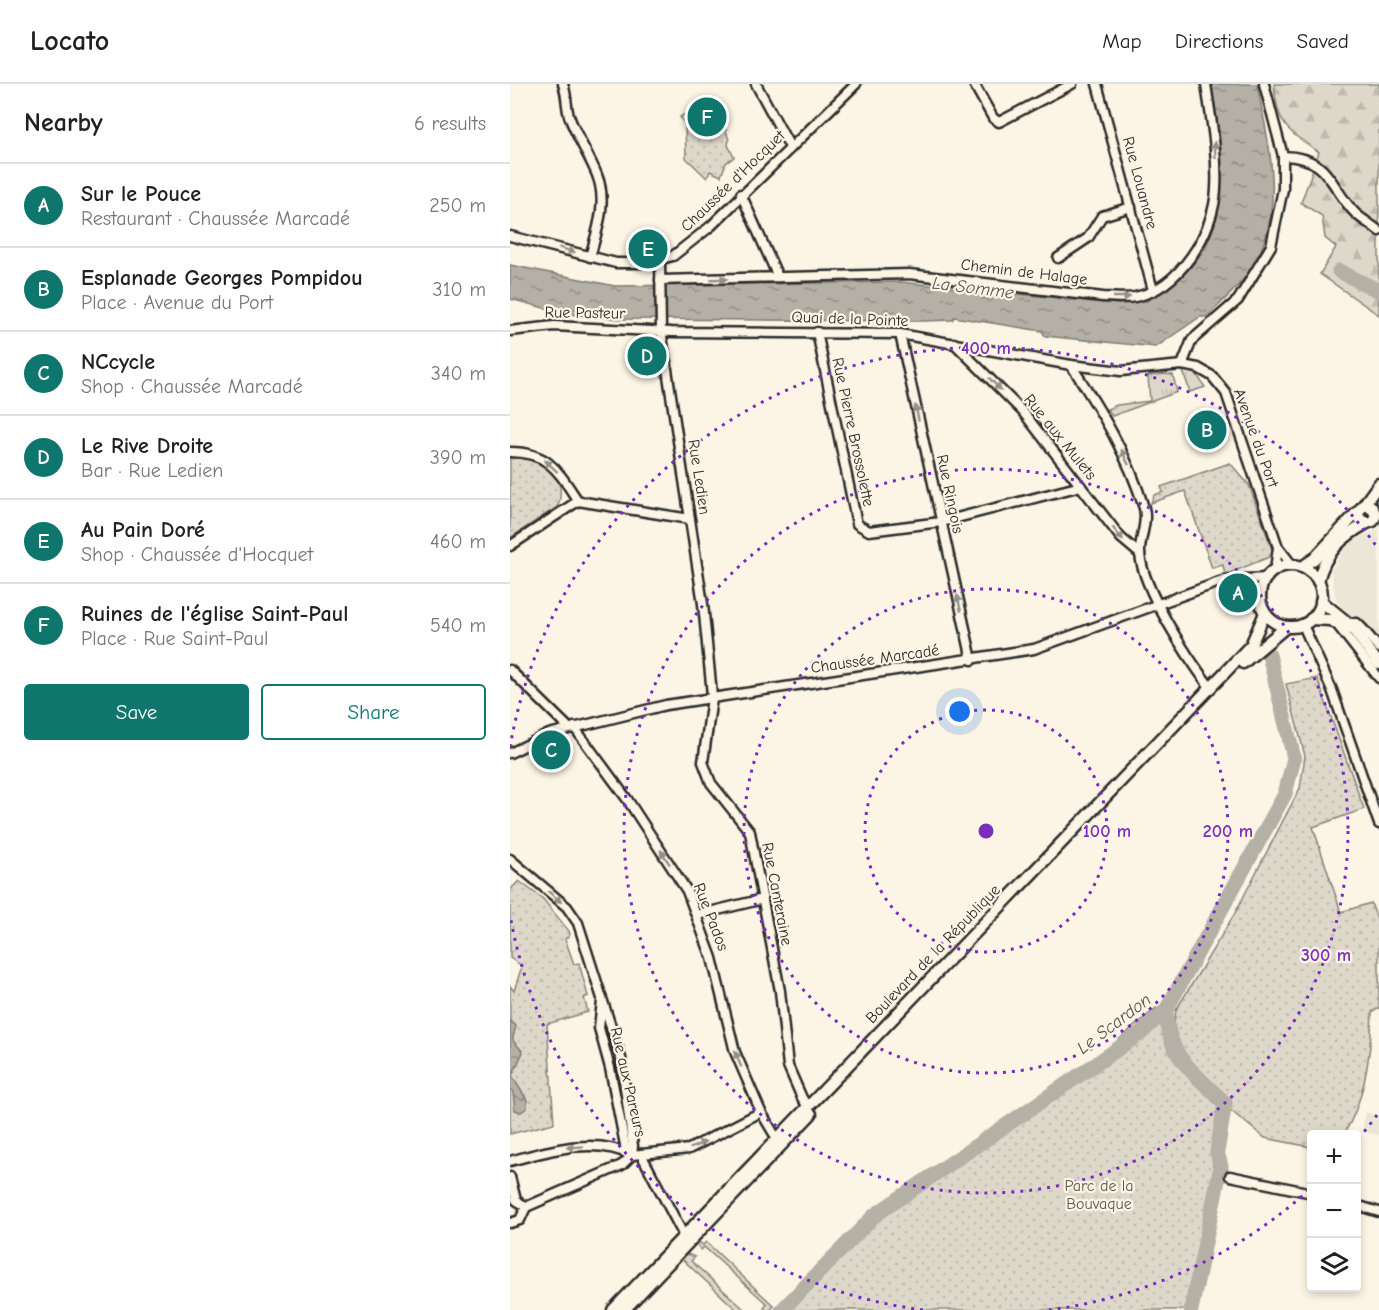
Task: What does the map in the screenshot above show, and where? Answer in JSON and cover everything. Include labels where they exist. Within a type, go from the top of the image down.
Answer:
[{"type":"main road","points":[[1350,627],[1334,622],[1307,622],[1286,627],[1276,623],[1265,613],[1261,595],[1266,578],[1275,570],[1314,560],[1371,514],[1379,484]]},
{"type":"main road","points":[[1379,495],[1371,514],[1333,548],[1321,567],[1318,581],[1321,602],[1350,627],[1379,664]]},
{"type":"main road","points":[[1297,566],[1318,581]]},
{"type":"main road","points":[[1307,622],[1321,602]]},
{"type":"main road","name":"Boulevard de la République","points":[[613,1310],[1251,645],[1265,613]]},
{"type":"main road","name":"Boulevard de la République","points":[[624,1310],[1214,692],[1272,635],[1286,627]]},
{"type":"street","points":[[563,84],[567,95],[568,114],[598,177],[601,190],[600,221],[590,257]]},
{"type":"street","points":[[756,84],[790,147]]},
{"type":"street","name":"Chaussée d'Hocquet","points":[[510,236],[590,257],[624,263],[660,261],[673,256],[698,237],[856,84]]},
{"type":"street","points":[[974,84],[993,118],[999,122],[1072,84]]},
{"type":"street","name":"Rue Louandre","points":[[1097,84],[1153,290]]},
{"type":"street","name":"Chemin de Halage","points":[[660,282],[909,274],[1103,297],[1135,297],[1153,290],[1188,261],[1208,228],[1216,191],[1215,146],[1206,84]]},
{"type":"street","points":[[1182,365],[1192,340],[1238,300],[1271,246],[1283,189],[1283,156],[1264,84]]},
{"type":"street","points":[[1283,156],[1308,160],[1319,165],[1330,176],[1356,213],[1379,231]]},
{"type":"street","points":[[741,194],[778,278]]},
{"type":"street","points":[[1058,258],[1088,238],[1102,216],[1131,207]]},
{"type":"street","name":"Rue Ledien","points":[[660,261],[661,330],[703,604],[712,698]]},
{"type":"street","name":"Rue Pasteur","points":[[510,331],[554,326],[661,330]]},
{"type":"street","name":"Quai de la Pointe","points":[[661,330],[900,334],[1071,365]]},
{"type":"street","name":"Rue Pierre Brossolette","points":[[818,332],[857,524],[869,531],[940,522],[1081,486]]},
{"type":"street","name":"Rue Ringois","points":[[900,334],[972,660]]},
{"type":"street","name":"Rue aux Mulets","points":[[953,342],[1023,412],[1128,546],[1140,554]]},
{"type":"street","points":[[1071,365],[1108,423],[1128,463],[1144,511],[1140,554],[1158,603],[1194,665],[1210,687]]},
{"type":"street","name":"Avenue du Port","points":[[1071,365],[1121,371],[1182,365],[1198,368],[1212,376],[1226,393],[1278,547],[1275,570]]},
{"type":"street","points":[[510,453],[524,452],[549,462],[578,501]]},
{"type":"street","points":[[510,546],[578,501],[690,519]]},
{"type":"street","name":"Avenue du Port","points":[[1278,547],[1297,566]]},
{"type":"street","name":"Chaussée Marcadé","points":[[510,753],[549,734],[666,705],[1034,649],[1087,632],[1158,603],[1225,580],[1266,578]]},
{"type":"street","points":[[1241,580],[1261,595]]},
{"type":"street","points":[[1307,622],[1379,824]]},
{"type":"street","points":[[1334,622],[1379,678]]},
{"type":"street","points":[[1350,627],[1357,623],[1379,648]]},
{"type":"street","name":"Rue Pados","points":[[510,670],[571,728],[632,807],[687,891],[697,915],[729,1020],[735,1052],[761,1112],[777,1139]]},
{"type":"street","name":"Rue Canteraine","points":[[712,698],[704,743],[705,772],[750,832],[780,991],[788,1066],[808,1107]]},
{"type":"street","name":"Rue aux Pareurs","points":[[510,859],[567,907],[578,923],[625,1078],[633,1146],[636,1154]]},
{"type":"street","points":[[697,915],[763,899]]},
{"type":"street","points":[[510,1161],[563,1148],[594,1146],[620,1149],[636,1154],[689,1149],[761,1112]]},
{"type":"street","points":[[510,1223],[519,1220],[526,1207],[622,1165],[636,1154]]},
{"type":"street","points":[[636,1154],[684,1236]]},
{"type":"street","points":[[1230,1176],[1307,1192]]},
{"type":"street","points":[[510,1177],[516,1200],[526,1207]]},
{"type":"street","points":[[1361,1207],[1379,1212]]},
{"type":"shaded area","points":[[1379,529],[1379,651],[1336,600],[1331,571],[1348,542]]},
{"type":"shaded area","points":[[1366,1112],[1379,1116],[1379,1135],[1362,1132]]},
{"type":"green space","points":[[1274,84],[1379,84],[1379,315],[1320,274],[1336,247],[1325,238],[1322,216],[1301,203],[1319,152],[1286,126],[1278,109]]},
{"type":"green space","points":[[712,98],[718,105],[729,140],[728,145],[734,157],[726,163],[721,176],[710,171],[707,178],[686,158],[685,124],[680,117]]},
{"type":"green space","points":[[1183,371],[1195,372],[1205,387],[1190,392]]},
{"type":"green space","points":[[1173,375],[1177,392],[1112,416],[1107,409],[1117,405],[1150,401],[1148,376]]},
{"type":"green space","points":[[525,457],[545,462],[554,471],[560,489],[559,502],[557,507],[510,538],[510,458]]},
{"type":"green space","points":[[1230,463],[1249,485],[1274,555],[1225,575],[1223,565],[1212,568],[1185,491],[1151,503],[1154,495],[1163,492],[1161,487]]},
{"type":"green space","points":[[1317,678],[1364,809],[1313,827],[1341,912],[1371,903],[1379,925],[1379,1008],[1372,1012],[1370,1043],[1362,1091],[1346,1130],[1307,1130],[1307,1146],[1265,1138],[1230,1110],[1220,1090],[1184,1054],[1173,1029],[1176,1010],[1234,915],[1300,788],[1305,756],[1286,684]]},
{"type":"green space","points":[[519,881],[543,899],[569,931],[570,935],[565,939],[574,964],[579,963],[588,996],[584,998],[588,1012],[547,1024],[554,1123],[510,1134],[510,986],[514,991],[522,966],[510,958],[510,890]]},
{"type":"green space","name":"Parc de la Bouvaque","points":[[1156,1008],[1170,1053],[1221,1110],[1212,1151],[1213,1166],[1224,1170],[1196,1310],[776,1310],[819,1263],[875,1209],[1110,1047]]},
{"type":"green space","points":[[699,1242],[703,1245],[706,1242],[774,1306],[766,1310],[764,1308],[767,1304],[704,1247],[701,1250],[698,1246]]},
{"type":"green space","points":[[687,1254],[695,1257],[691,1261],[745,1310],[737,1310],[682,1259]]},
{"type":"water","points":[[1211,84],[1257,84],[1270,153],[1272,198],[1270,221],[1264,243],[1254,265],[1238,286],[1207,317],[1200,317],[1156,347],[1045,336],[1042,331],[954,317],[952,320],[925,321],[621,319],[567,314],[510,299],[510,265],[615,286],[900,282],[1117,304],[1145,300],[1167,289],[1182,276],[1200,256],[1211,234],[1218,210],[1221,160]]},
{"type":"water","points":[[510,1021],[516,1026],[513,1040],[523,1052],[512,1076],[527,1100],[527,1108],[521,1112],[515,1110],[513,1092],[510,1088]]},
{"type":"waterway","name":"Le Scardon","points":[[1339,271],[1379,291]]},
{"type":"waterway","name":"Le Scardon","points":[[782,1310],[875,1215],[1141,1033],[1166,1010],[1285,794],[1294,758],[1269,655]]},
{"type":"waterway","points":[[1166,1010],[1171,1040],[1177,1052],[1193,1073],[1225,1103],[1217,1152],[1221,1166],[1191,1310]]},
{"type":"place","name":"Ruines de l'église Saint-Paul","points":[[707,117]]},
{"type":"place","name":"Au Pain Doré","points":[[648,249]]},
{"type":"place","name":"Le Rive Droite","points":[[647,356]]},
{"type":"place","name":"Esplanade Georges Pompidou","points":[[1207,430]]},
{"type":"place","name":"Sur le Pouce","points":[[1238,593]]},
{"type":"place","name":"NCcycle","points":[[551,750]]},
{"type":"water label","name":"La Somme","points":[[973,288]]}]
